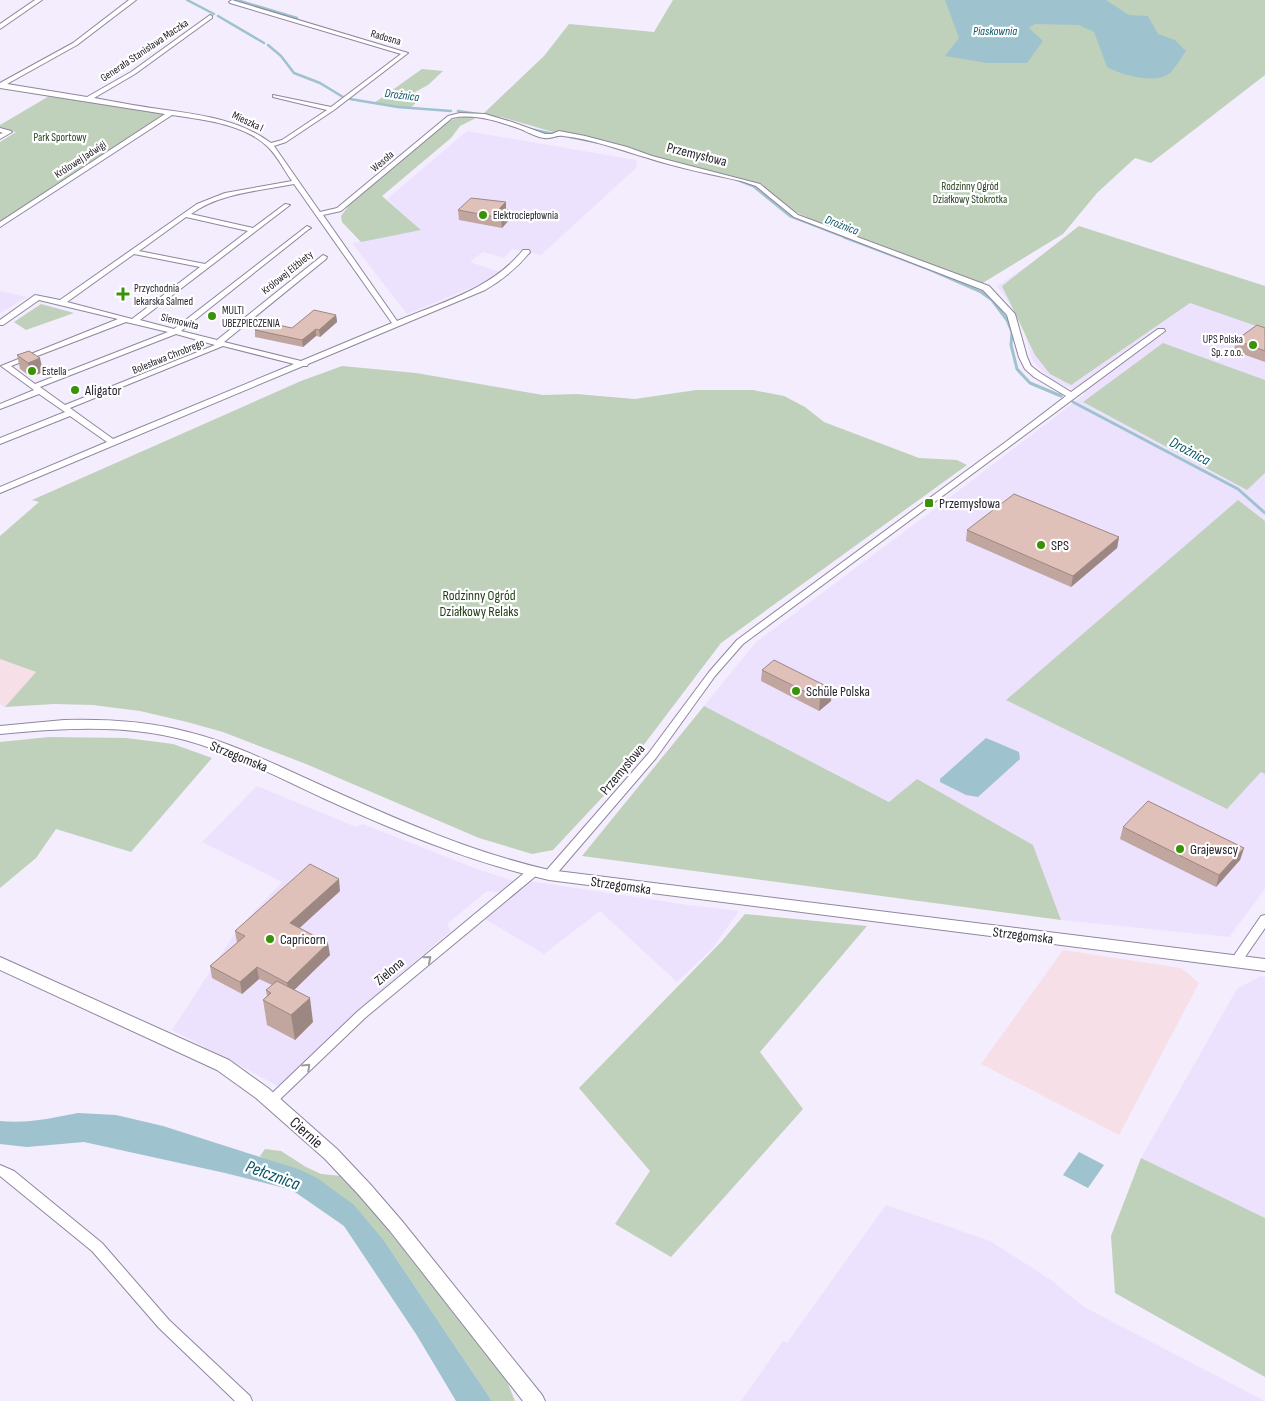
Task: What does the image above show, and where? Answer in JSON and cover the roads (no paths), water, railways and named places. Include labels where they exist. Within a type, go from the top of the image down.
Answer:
[{"type":"main road","name":"Strzegomska","points":[[0,730],[57,724],[100,724],[133,726],[183,735],[228,750],[439,842],[485,860],[549,875],[1265,965]]},
{"type":"main road","name":"Ciernie","points":[[0,963],[223,1065],[271,1101],[331,1154],[364,1189],[396,1226],[535,1401]]},
{"type":"street","points":[[0,27],[39,0]]},
{"type":"street","points":[[0,85],[75,44],[134,0]]},
{"type":"street","name":"Radosna","points":[[232,2],[406,53],[332,109],[284,141],[270,146]]},
{"type":"street","name":"Generała Stanisława Maczka","points":[[89,99],[133,73],[210,17]]},
{"type":"street","name":"Mieszka I","points":[[0,85],[172,112],[235,125],[253,134],[270,146],[396,324]]},
{"type":"street","points":[[275,96],[332,109]]},
{"type":"street","name":"Królowej Jadwigi","points":[[0,224],[172,112]]},
{"type":"street","name":"Wesoła","points":[[319,214],[339,210],[454,115]]},
{"type":"street","name":"Przemysłowa","points":[[454,115],[494,118],[544,136],[553,136],[559,133],[585,138],[625,148],[650,157],[743,180],[758,185],[796,216],[986,288],[1011,314],[1023,357],[1028,367],[1071,396],[740,642],[712,674],[652,756],[549,875]]},
{"type":"street","points":[[0,130],[9,132],[0,137]]},
{"type":"street","points":[[61,303],[199,205],[225,194],[295,182]]},
{"type":"street","points":[[113,443],[4,366],[130,320],[206,266],[286,205]]},
{"type":"street","points":[[185,215],[254,230]]},
{"type":"street","name":"Bolesława Chrobrego","points":[[0,407],[37,389],[175,332],[307,228]]},
{"type":"street","points":[[134,252],[206,266]]},
{"type":"street","points":[[0,490],[304,364],[500,279],[512,270],[526,252]]},
{"type":"street","name":"Królowej Elżbiety","points":[[219,342],[323,257]]},
{"type":"street","name":"Siemowita","points":[[0,323],[38,297],[304,364]]},
{"type":"street","points":[[1071,396],[1162,331]]},
{"type":"street","name":"Bolesława Chrobrego","points":[[0,441],[215,349],[219,346],[219,342]]},
{"type":"street","name":"Zielona","points":[[271,1101],[362,1014],[533,872]]},
{"type":"street","points":[[1239,961],[1239,957],[1265,919]]},
{"type":"street","points":[[0,1170],[9,1175],[97,1247],[164,1324],[245,1401]]},
{"type":"water","name":"Piaskownia","points":[[945,0],[1106,0],[1129,15],[1148,16],[1158,34],[1175,40],[1186,51],[1172,71],[1164,77],[1138,78],[1107,67],[1094,32],[1079,25],[1035,24],[1029,28],[1043,41],[1027,63],[987,63],[945,56],[959,38]]},
{"type":"water","points":[[986,738],[1019,752],[1020,759],[978,797],[966,795],[940,782],[940,779]]},
{"type":"water","name":"Pełcznica","points":[[78,1113],[116,1115],[163,1126],[301,1170],[317,1178],[354,1205],[385,1242],[492,1401],[456,1401],[416,1334],[344,1226],[292,1190],[84,1142],[27,1147],[0,1144],[0,1121],[30,1121]]},
{"type":"water","points":[[1079,1152],[1104,1165],[1088,1188],[1063,1175]]},
{"type":"waterway","name":"Drożnica","points":[[187,0],[214,14]]},
{"type":"waterway","points":[[237,0],[297,18]]},
{"type":"waterway","name":"Drożnica","points":[[218,16],[264,43]]},
{"type":"waterway","name":"Drożnica","points":[[268,45],[281,56],[294,73],[320,83],[343,97]]},
{"type":"waterway","name":"Drożnica","points":[[350,99],[398,107],[451,111]]},
{"type":"waterway","name":"Drożnica","points":[[458,111],[485,115]]},
{"type":"waterway","name":"Drożnica","points":[[530,129],[554,134]]},
{"type":"waterway","name":"Drożnica","points":[[570,137],[600,143]]},
{"type":"waterway","name":"Drożnica","points":[[631,152],[662,162]]},
{"type":"waterway","name":"Drożnica","points":[[735,179],[753,186],[790,216],[847,238]]},
{"type":"waterway","name":"Drożnica","points":[[844,237],[926,268],[981,292],[992,300],[1007,320],[1012,332],[1011,345],[1017,369],[1030,383],[1061,396]]},
{"type":"waterway","name":"Drożnica","points":[[1073,402],[1238,489],[1265,513]]},
{"type":"place","name":"Elektrociepłownia","points":[[483,215]]},
{"type":"place","name":"Przychodnia lekarska Salmed","points":[[123,294]]},
{"type":"place","name":"MULTI UBEZPIECZENIA","points":[[212,316]]},
{"type":"place","name":"UPS Polska Sp. z o.o.","points":[[1253,345]]},
{"type":"place","name":"Estella","points":[[32,371]]},
{"type":"place","name":"Aligator","points":[[75,390]]},
{"type":"place","name":"Przemysłowa","points":[[929,503]]},
{"type":"place","name":"SPS","points":[[1041,545]]},
{"type":"place","name":"Schüle Polska","points":[[796,691]]},
{"type":"place","name":"Grajewscy","points":[[1180,849]]},
{"type":"place","name":"Capricorn","points":[[270,939]]},
{"type":"park label","name":"Park Sportowy","points":[[60,137]]},
{"type":"park label","name":"Rodzinny Ogród Działkowy Stokrotka","points":[[970,192]]},
{"type":"park label","name":"Rodzinny Ogród Działkowy Relaks","points":[[479,604]]}]
